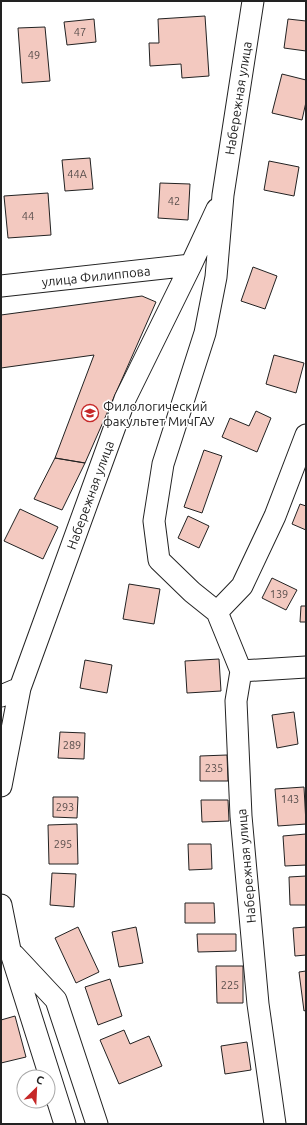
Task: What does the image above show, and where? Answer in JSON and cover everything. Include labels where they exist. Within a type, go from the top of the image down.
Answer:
[{"type":"street","name":"Набережная улица","points":[[253,1],[223,195],[216,277],[205,333],[163,464],[154,521],[159,560],[192,592],[217,612],[241,671],[236,701],[241,816],[258,1004],[275,1124]]},
{"type":"street","name":"Набережная улица","points":[[1,786],[20,688],[125,399],[191,265],[223,195]]},
{"type":"street","name":"улица Филиппова","points":[[1,286],[191,265]]},
{"type":"street","points":[[217,612],[242,586],[275,516],[306,435]]},
{"type":"street","points":[[241,671],[306,667]]},
{"type":"street","points":[[1,696],[20,688]]},
{"type":"street","points":[[1,905],[5,951],[65,1124]]},
{"type":"street","points":[[5,951],[56,1000],[97,1124]]},
{"type":"building","points":[[205,16],[209,76],[182,78],[181,64],[150,66],[149,43],[159,43],[158,19]]},
{"type":"building","points":[[94,19],[96,42],[67,45],[64,22]]},
{"type":"building","points":[[288,19],[306,21],[306,51],[284,48]]},
{"type":"building","points":[[45,27],[50,81],[22,83],[18,28]]},
{"type":"building","points":[[282,74],[306,80],[306,102],[302,120],[272,113]]},
{"type":"building","points":[[90,158],[93,189],[65,191],[62,160]]},
{"type":"building","points":[[269,161],[299,167],[294,196],[264,190]]},
{"type":"building","points":[[160,183],[190,184],[188,220],[158,218]]},
{"type":"building","points":[[48,193],[51,235],[8,238],[4,196]]},
{"type":"building","points":[[253,267],[277,276],[265,309],[241,301]]},
{"type":"building","name":"Филологический факультет МичГАУ","points":[[142,296],[156,302],[85,463],[55,458],[94,355],[1,368],[1,315]]},
{"type":"building","points":[[274,355],[304,363],[296,393],[266,384]]},
{"type":"building","points":[[256,411],[271,418],[257,452],[222,437],[230,418],[249,426]]},
{"type":"building","points":[[204,450],[222,456],[202,513],[184,507]]},
{"type":"building","points":[[55,458],[85,463],[62,510],[34,499]]},
{"type":"building","points":[[300,504],[306,506],[306,530],[292,524]]},
{"type":"building","points":[[20,509],[58,527],[43,559],[4,541]]},
{"type":"building","points":[[188,516],[209,526],[199,548],[178,538]]},
{"type":"building","points":[[272,578],[297,590],[286,610],[262,598]]},
{"type":"building","points":[[129,584],[160,589],[154,624],[123,619]]},
{"type":"building","points":[[301,606],[306,606],[306,622],[300,622]]},
{"type":"building","points":[[219,659],[221,691],[187,693],[185,661]]},
{"type":"building","points":[[85,660],[112,665],[107,693],[80,688]]},
{"type":"building","points":[[294,712],[298,744],[277,748],[272,715]]},
{"type":"building","points":[[60,732],[85,733],[84,759],[58,758]]},
{"type":"building","points":[[227,755],[228,781],[200,781],[200,756]]},
{"type":"building","points":[[304,787],[306,824],[278,826],[275,789]]},
{"type":"building","points":[[53,797],[78,797],[77,818],[53,817]]},
{"type":"building","points":[[201,800],[228,800],[229,821],[202,822]]},
{"type":"building","points":[[77,824],[78,864],[49,864],[48,825]]},
{"type":"building","points":[[306,834],[306,865],[285,866],[283,836]]},
{"type":"building","points":[[188,844],[211,844],[212,869],[189,870]]},
{"type":"building","points":[[52,873],[76,874],[74,907],[50,905]]},
{"type":"building","points":[[306,876],[306,905],[290,905],[289,877]]},
{"type":"building","points":[[185,903],[214,903],[215,923],[185,923]]},
{"type":"building","points":[[78,927],[99,972],[76,983],[55,938]]},
{"type":"building","points":[[136,927],[143,963],[119,967],[112,932]]},
{"type":"building","points":[[306,927],[306,955],[295,956],[293,928]]},
{"type":"building","points":[[197,934],[236,934],[236,951],[198,952]]},
{"type":"building","points":[[216,966],[243,966],[243,1003],[217,1003]]},
{"type":"building","points":[[306,971],[306,1010],[304,1011],[299,972]]},
{"type":"building","points":[[110,979],[122,1016],[98,1025],[85,987]]},
{"type":"building","points":[[15,1016],[26,1057],[1,1063],[1,1020]]},
{"type":"building","points":[[124,1030],[130,1044],[149,1036],[162,1066],[119,1084],[100,1040]]},
{"type":"building","points":[[247,1042],[251,1070],[225,1074],[221,1046]]},
{"type":"place","name":"Филологический факультет МичГАУ","points":[[90,413]]}]
